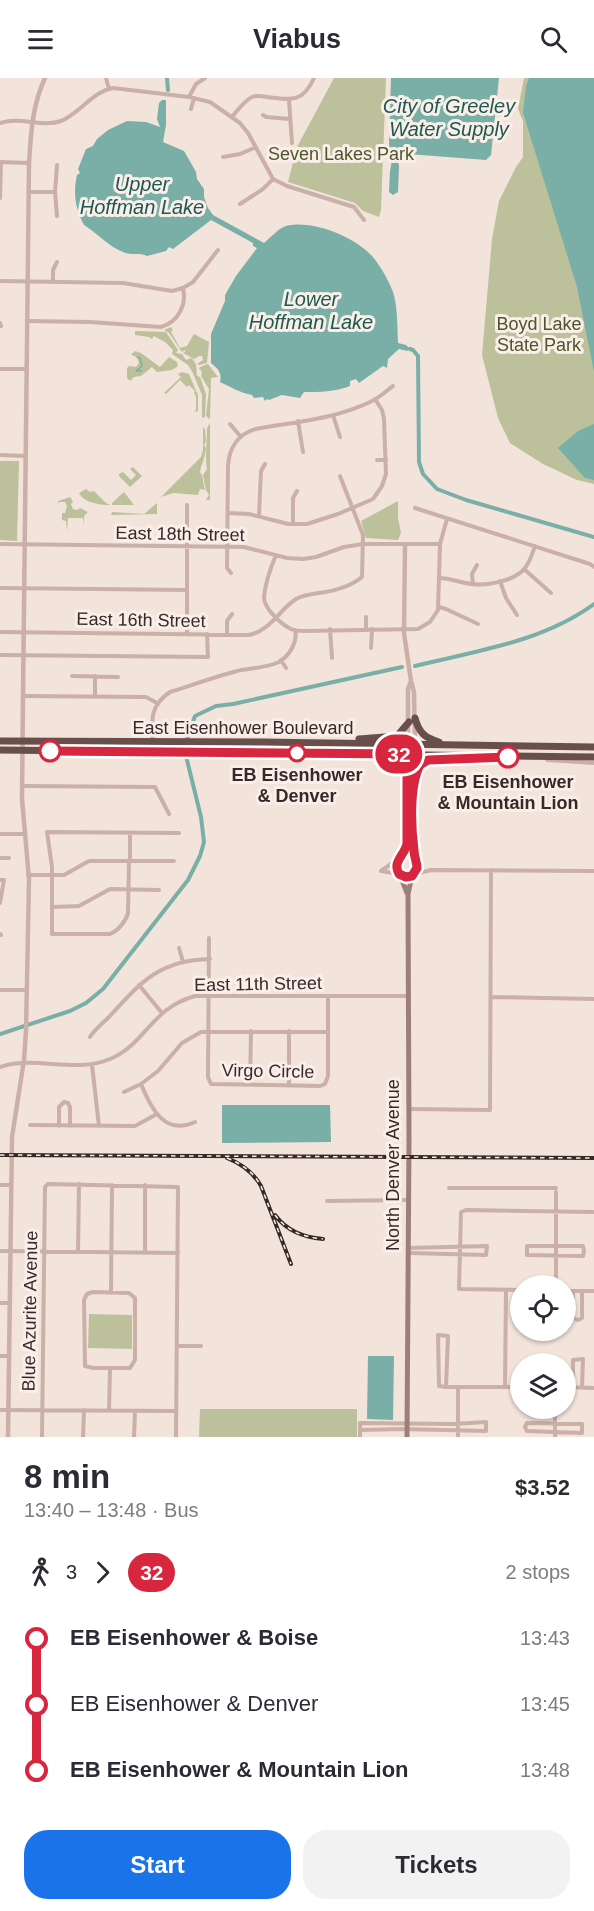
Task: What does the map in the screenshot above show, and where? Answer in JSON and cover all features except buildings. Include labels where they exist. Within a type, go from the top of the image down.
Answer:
[{"type":"highway","points":[[348,743],[351,739],[397,736],[412,720],[418,730],[428,738],[442,743],[469,745]]},
{"type":"highway","name":"East Eisenhower Boulevard","points":[[0,741],[348,743],[594,749]]},
{"type":"highway","points":[[413,794],[416,772],[426,761],[525,756],[594,749]]},
{"type":"highway","name":"East Eisenhower Boulevard","points":[[0,750],[594,757]]},
{"type":"main road","points":[[410,754],[413,794],[412,832],[417,868],[413,875],[406,877],[400,874],[396,866],[407,844],[410,754],[411,744]]},
{"type":"main road","points":[[401,857],[410,856],[416,861]]},
{"type":"main road","name":"North Denver Avenue","points":[[400,874],[408,894]]},
{"type":"main road","name":"North Denver Avenue","points":[[406,1437],[409,1200],[408,894],[413,875]]},
{"type":"street","points":[[8,1437],[13,1127],[24,1064],[27,990],[28,875],[22,786],[22,696],[29,163],[32,121],[36,101],[45,78]]},
{"type":"street","points":[[106,78],[109,89]]},
{"type":"street","points":[[191,109],[191,97],[196,84],[205,78]]},
{"type":"street","points":[[232,117],[242,105],[252,98],[259,96],[289,100],[303,95],[314,78]]},
{"type":"street","points":[[0,123],[14,120],[48,123],[63,120],[109,89],[122,88],[191,97],[210,102],[232,117],[248,133],[273,179],[287,186],[354,207],[364,220]]},
{"type":"street","points":[[289,100],[292,143]]},
{"type":"street","points":[[262,115],[290,119]]},
{"type":"street","points":[[223,157],[240,154],[256,147]]},
{"type":"street","points":[[0,198],[0,162],[29,163]]},
{"type":"street","points":[[57,165],[55,192],[57,216]]},
{"type":"street","points":[[240,204],[263,189],[273,179]]},
{"type":"street","points":[[29,192],[55,192]]},
{"type":"street","points":[[0,281],[123,283],[167,292],[183,288],[197,279],[218,250]]},
{"type":"street","points":[[53,282],[53,270],[57,262]]},
{"type":"street","points":[[27,321],[90,322],[161,327],[169,324],[180,312],[184,301],[183,288]]},
{"type":"street","points":[[0,369],[26,369]]},
{"type":"street","points":[[231,573],[227,568],[229,456],[241,436],[256,429],[333,415],[375,399],[393,386]]},
{"type":"street","points":[[228,513],[259,515],[293,524],[307,524],[370,500],[381,489],[386,474],[384,419],[382,410],[375,399]]},
{"type":"street","points":[[333,415],[340,437]]},
{"type":"street","points":[[298,421],[303,452]]},
{"type":"street","points":[[230,424],[241,436]]},
{"type":"street","points":[[0,455],[26,456]]},
{"type":"street","points":[[377,460],[386,460]]},
{"type":"street","points":[[259,515],[261,471],[265,464]]},
{"type":"street","points":[[340,476],[363,535],[363,544]]},
{"type":"street","points":[[293,524],[293,498],[297,491]]},
{"type":"street","points":[[187,505],[187,634]]},
{"type":"street","points":[[416,508],[594,567]]},
{"type":"street","points":[[276,555],[264,597],[277,618],[288,627],[295,630],[417,629],[428,624],[439,607],[440,544],[447,519]]},
{"type":"street","name":"East 18th Street","points":[[0,544],[252,548],[295,559],[324,555],[349,546],[363,544],[440,544]]},
{"type":"street","name":"East 16th Street","points":[[0,632],[253,634],[265,629],[301,597],[333,591],[360,579],[363,574],[363,544]]},
{"type":"street","points":[[405,545],[404,629],[411,681],[408,689],[412,720],[411,744]]},
{"type":"street","points":[[439,578],[456,579],[472,584],[500,581],[524,569],[535,546]]},
{"type":"street","points":[[472,584],[472,574],[477,565]]},
{"type":"street","points":[[524,569],[540,586],[551,593]]},
{"type":"street","points":[[500,581],[517,615]]},
{"type":"street","points":[[0,588],[187,590]]},
{"type":"street","points":[[439,607],[478,624]]},
{"type":"street","points":[[227,635],[227,621],[232,614]]},
{"type":"street","points":[[366,617],[366,629]]},
{"type":"street","points":[[330,629],[332,658]]},
{"type":"street","points":[[371,648],[372,629]]},
{"type":"street","points":[[153,751],[153,711],[157,703],[170,692],[281,660],[293,645],[295,630]]},
{"type":"street","points":[[0,655],[208,657],[207,634]]},
{"type":"street","points":[[281,660],[286,668]]},
{"type":"street","points":[[72,676],[118,676]]},
{"type":"street","points":[[95,676],[95,696]]},
{"type":"street","points":[[22,696],[146,697],[157,703]]},
{"type":"street","points":[[525,756],[594,763]]},
{"type":"street","points":[[22,786],[155,787],[169,814]]},
{"type":"street","points":[[130,833],[129,913],[120,927],[116,932],[110,934],[52,934],[52,875],[46,832],[179,833]]},
{"type":"street","points":[[0,834],[24,834]]},
{"type":"street","points":[[400,874],[381,871],[401,857]]},
{"type":"street","points":[[0,858],[9,858]]},
{"type":"street","points":[[28,875],[68,874],[89,861],[174,861]]},
{"type":"street","points":[[416,861],[431,870]]},
{"type":"street","points":[[413,875],[431,870],[593,871]]},
{"type":"street","points":[[409,1109],[490,1110],[491,870]]},
{"type":"street","points":[[0,880],[4,880],[0,903]]},
{"type":"street","points":[[52,907],[78,906],[110,889],[159,890]]},
{"type":"street","name":"Virgo Circle","points":[[209,938],[209,1081],[213,1084],[320,1086],[325,1084],[328,1076],[328,997]]},
{"type":"street","points":[[179,948],[183,962]]},
{"type":"street","points":[[90,1037],[126,996],[160,970],[183,962],[210,959]]},
{"type":"street","points":[[139,985],[162,1013]]},
{"type":"street","points":[[0,990],[27,990]]},
{"type":"street","name":"East 11th Street","points":[[0,1067],[12,1064],[92,1065],[107,1061],[131,1046],[162,1013],[186,999],[210,995],[409,996]]},
{"type":"street","points":[[491,997],[594,999]]},
{"type":"street","points":[[250,1085],[251,1031]]},
{"type":"street","points":[[289,1031],[289,1085]]},
{"type":"street","points":[[124,1092],[141,1084],[158,1071],[187,1038],[201,1032],[327,1032]]},
{"type":"street","points":[[92,1065],[99,1126]]},
{"type":"street","points":[[141,1084],[157,1114],[172,1126],[185,1127],[195,1122]]},
{"type":"street","points":[[59,1126],[59,1107],[64,1102],[70,1107],[70,1126]]},
{"type":"street","points":[[30,1125],[135,1126],[157,1114]]},
{"type":"street","points":[[0,1185],[11,1185]]},
{"type":"street","name":"Blue Azurite Avenue","points":[[42,1437],[46,1185],[79,1185]]},
{"type":"street","points":[[78,1252],[79,1185],[178,1187],[176,1437]]},
{"type":"street","points":[[111,1292],[112,1185]]},
{"type":"street","points":[[145,1253],[146,1185]]},
{"type":"street","points":[[449,1188],[556,1190],[556,1275]]},
{"type":"street","points":[[327,1201],[409,1200]]},
{"type":"street","points":[[510,1290],[459,1289],[461,1212],[466,1210],[594,1212]]},
{"type":"street","points":[[487,1246],[488,1251],[486,1255],[408,1250],[487,1246]]},
{"type":"street","points":[[527,1246],[556,1247],[583,1246],[583,1256],[527,1255],[527,1246]]},
{"type":"street","points":[[0,1251],[178,1253]]},
{"type":"street","points":[[505,1386],[506,1290]]},
{"type":"street","points":[[576,1291],[594,1291]]},
{"type":"street","points":[[576,1319],[582,1318],[582,1291]]},
{"type":"street","points":[[93,1292],[111,1292],[133,1295],[135,1300],[135,1360],[132,1366],[126,1369],[85,1366],[84,1300],[87,1294],[93,1292]]},
{"type":"street","points":[[0,1303],[10,1303]]},
{"type":"street","points":[[446,1387],[448,1336],[438,1335],[439,1386],[446,1387],[510,1386]]},
{"type":"street","points":[[177,1346],[201,1346]]},
{"type":"street","points":[[0,1356],[9,1356]]},
{"type":"street","points":[[576,1360],[583,1359],[582,1387]]},
{"type":"street","points":[[109,1411],[110,1369]]},
{"type":"street","points":[[458,1387],[458,1437]]},
{"type":"street","points":[[576,1387],[594,1388]]},
{"type":"street","points":[[0,1410],[176,1412]]},
{"type":"street","points":[[83,1437],[84,1410]]},
{"type":"street","points":[[134,1437],[135,1411]]},
{"type":"street","points":[[555,1419],[555,1434]]},
{"type":"street","points":[[360,1430],[407,1426],[486,1422],[486,1431],[458,1430],[407,1426],[360,1423],[360,1430],[360,1437]]},
{"type":"street","points":[[527,1423],[555,1424],[582,1424],[583,1428],[582,1432],[555,1434],[527,1431],[525,1427],[527,1423]]},
{"type":"green space","name":"Seven Lakes Park","points":[[334,78],[386,78],[379,217],[363,211],[355,203],[288,182],[297,147]]},
{"type":"green space","name":"Boyd Lake State Park","points":[[524,78],[594,78],[594,484],[577,480],[543,464],[510,443],[498,418],[482,355],[492,239],[499,201],[523,157],[523,121],[518,109]]},
{"type":"green space","points":[[171,327],[173,330],[171,332],[180,348],[187,346],[194,334],[209,342],[207,363],[199,365],[197,364],[203,360],[202,356],[194,359],[183,353],[185,350],[182,352],[169,333],[164,330]]},
{"type":"green space","points":[[135,331],[166,332],[178,350],[176,353],[182,354],[186,360],[191,358],[195,362],[197,376],[200,377],[206,394],[205,417],[202,418],[202,395],[188,365],[172,354],[173,350],[165,342],[154,336],[152,339],[135,335]]},
{"type":"green space","points":[[135,351],[160,367],[169,357],[177,362],[178,366],[172,370],[157,372],[152,367],[130,381],[127,378],[127,368],[136,367],[139,363],[137,357],[131,355]]},
{"type":"green space","points":[[208,364],[218,377],[211,378],[210,419],[206,416],[209,389],[199,369]]},
{"type":"green space","points":[[182,372],[189,374],[198,395],[197,412],[194,411],[196,410],[195,391],[189,385],[187,387],[180,380],[166,394],[164,393],[181,377],[178,374]]},
{"type":"green space","points":[[210,423],[210,500],[206,500],[209,495],[203,475],[207,469],[207,428]]},
{"type":"green space","points":[[203,427],[206,448],[200,472],[205,490],[200,489],[198,495],[173,493],[161,497],[201,457]]},
{"type":"green space","points":[[0,461],[19,461],[17,541],[0,540]]},
{"type":"green space","points":[[133,467],[142,476],[130,487],[119,474],[123,472],[131,480],[136,475],[130,469]]},
{"type":"green space","points":[[86,489],[90,492],[94,491],[110,505],[97,504],[85,499],[79,493]]},
{"type":"green space","points":[[124,492],[134,505],[112,505],[112,503]]},
{"type":"green space","points":[[70,497],[73,509],[80,508],[88,512],[84,516],[84,525],[83,518],[68,518],[67,531],[66,521],[62,520],[62,513],[65,513],[67,506],[65,502],[59,502],[58,505],[58,501]]},
{"type":"green space","points":[[398,501],[401,533],[398,540],[366,538],[361,521]]},
{"type":"green space","points":[[157,503],[157,514],[111,515],[112,512],[144,514]]},
{"type":"green space","points":[[89,1314],[132,1315],[132,1349],[88,1348]]},
{"type":"green space","points":[[200,1409],[357,1409],[357,1437],[199,1437]]},
{"type":"water","name":"City of Greeley Water Supply","points":[[391,78],[499,78],[491,155],[486,160],[395,153],[389,146]]},
{"type":"water","points":[[529,78],[594,78],[594,372],[577,287],[523,113]]},
{"type":"water","name":"Lower Hoffman Lake","points":[[166,100],[163,142],[184,151],[204,189],[204,197],[213,215],[264,243],[283,227],[296,224],[320,227],[355,242],[372,256],[387,278],[396,304],[398,343],[410,349],[407,351],[399,349],[388,359],[387,368],[383,366],[359,383],[356,379],[350,381],[350,386],[338,389],[304,392],[300,398],[282,395],[265,401],[263,397],[254,398],[252,395],[220,382],[219,371],[211,363],[211,334],[225,301],[225,295],[257,248],[253,246],[253,243],[211,220],[173,249],[169,247],[166,251],[147,256],[126,253],[112,246],[84,225],[77,206],[75,194],[77,175],[80,173],[78,169],[86,149],[93,146],[97,139],[108,130],[127,121],[146,122],[160,127],[157,119],[159,103]]},
{"type":"water","points":[[392,160],[398,161],[399,166],[398,192],[393,195],[389,192]]},
{"type":"water","points":[[594,424],[594,480],[585,478],[558,448],[578,431]]},
{"type":"water","points":[[222,1105],[330,1105],[331,1142],[222,1143]]},
{"type":"water","points":[[368,1356],[394,1356],[393,1420],[367,1419]]},
{"type":"waterway","points":[[167,78],[168,90]]},
{"type":"waterway","points":[[410,349],[418,356],[419,462],[423,474],[437,489],[466,500],[594,537]]},
{"type":"waterway","points":[[137,357],[140,358],[142,366],[136,371],[142,371]]},
{"type":"waterway","points":[[415,666],[508,644],[553,628],[594,604]]},
{"type":"waterway","points":[[187,739],[195,716],[216,706],[402,667]]},
{"type":"waterway","points":[[0,1034],[70,1011],[86,1003],[103,989],[188,880],[204,842],[201,817],[186,756]]},
{"type":"railway","points":[[0,1155],[594,1158]]},
{"type":"railway","points":[[227,1158],[247,1169],[261,1186],[291,1264]]},
{"type":"railway","points":[[275,1215],[296,1232],[323,1239]]},
{"type":"bus line","name":"32","points":[[50,751],[407,754],[407,844],[405,852],[396,863],[399,874],[406,877],[412,876],[418,865],[413,846],[412,815],[414,781],[420,765],[428,760],[508,757]]},
{"type":"place","name":"EB Eisenhower & Denver","points":[[297,753]]},
{"type":"place","name":"EB Eisenhower & Mountain Lion","points":[[508,757]]},
{"type":"water label","name":"Upper Hoffman Lake","points":[[142,196]]}]
